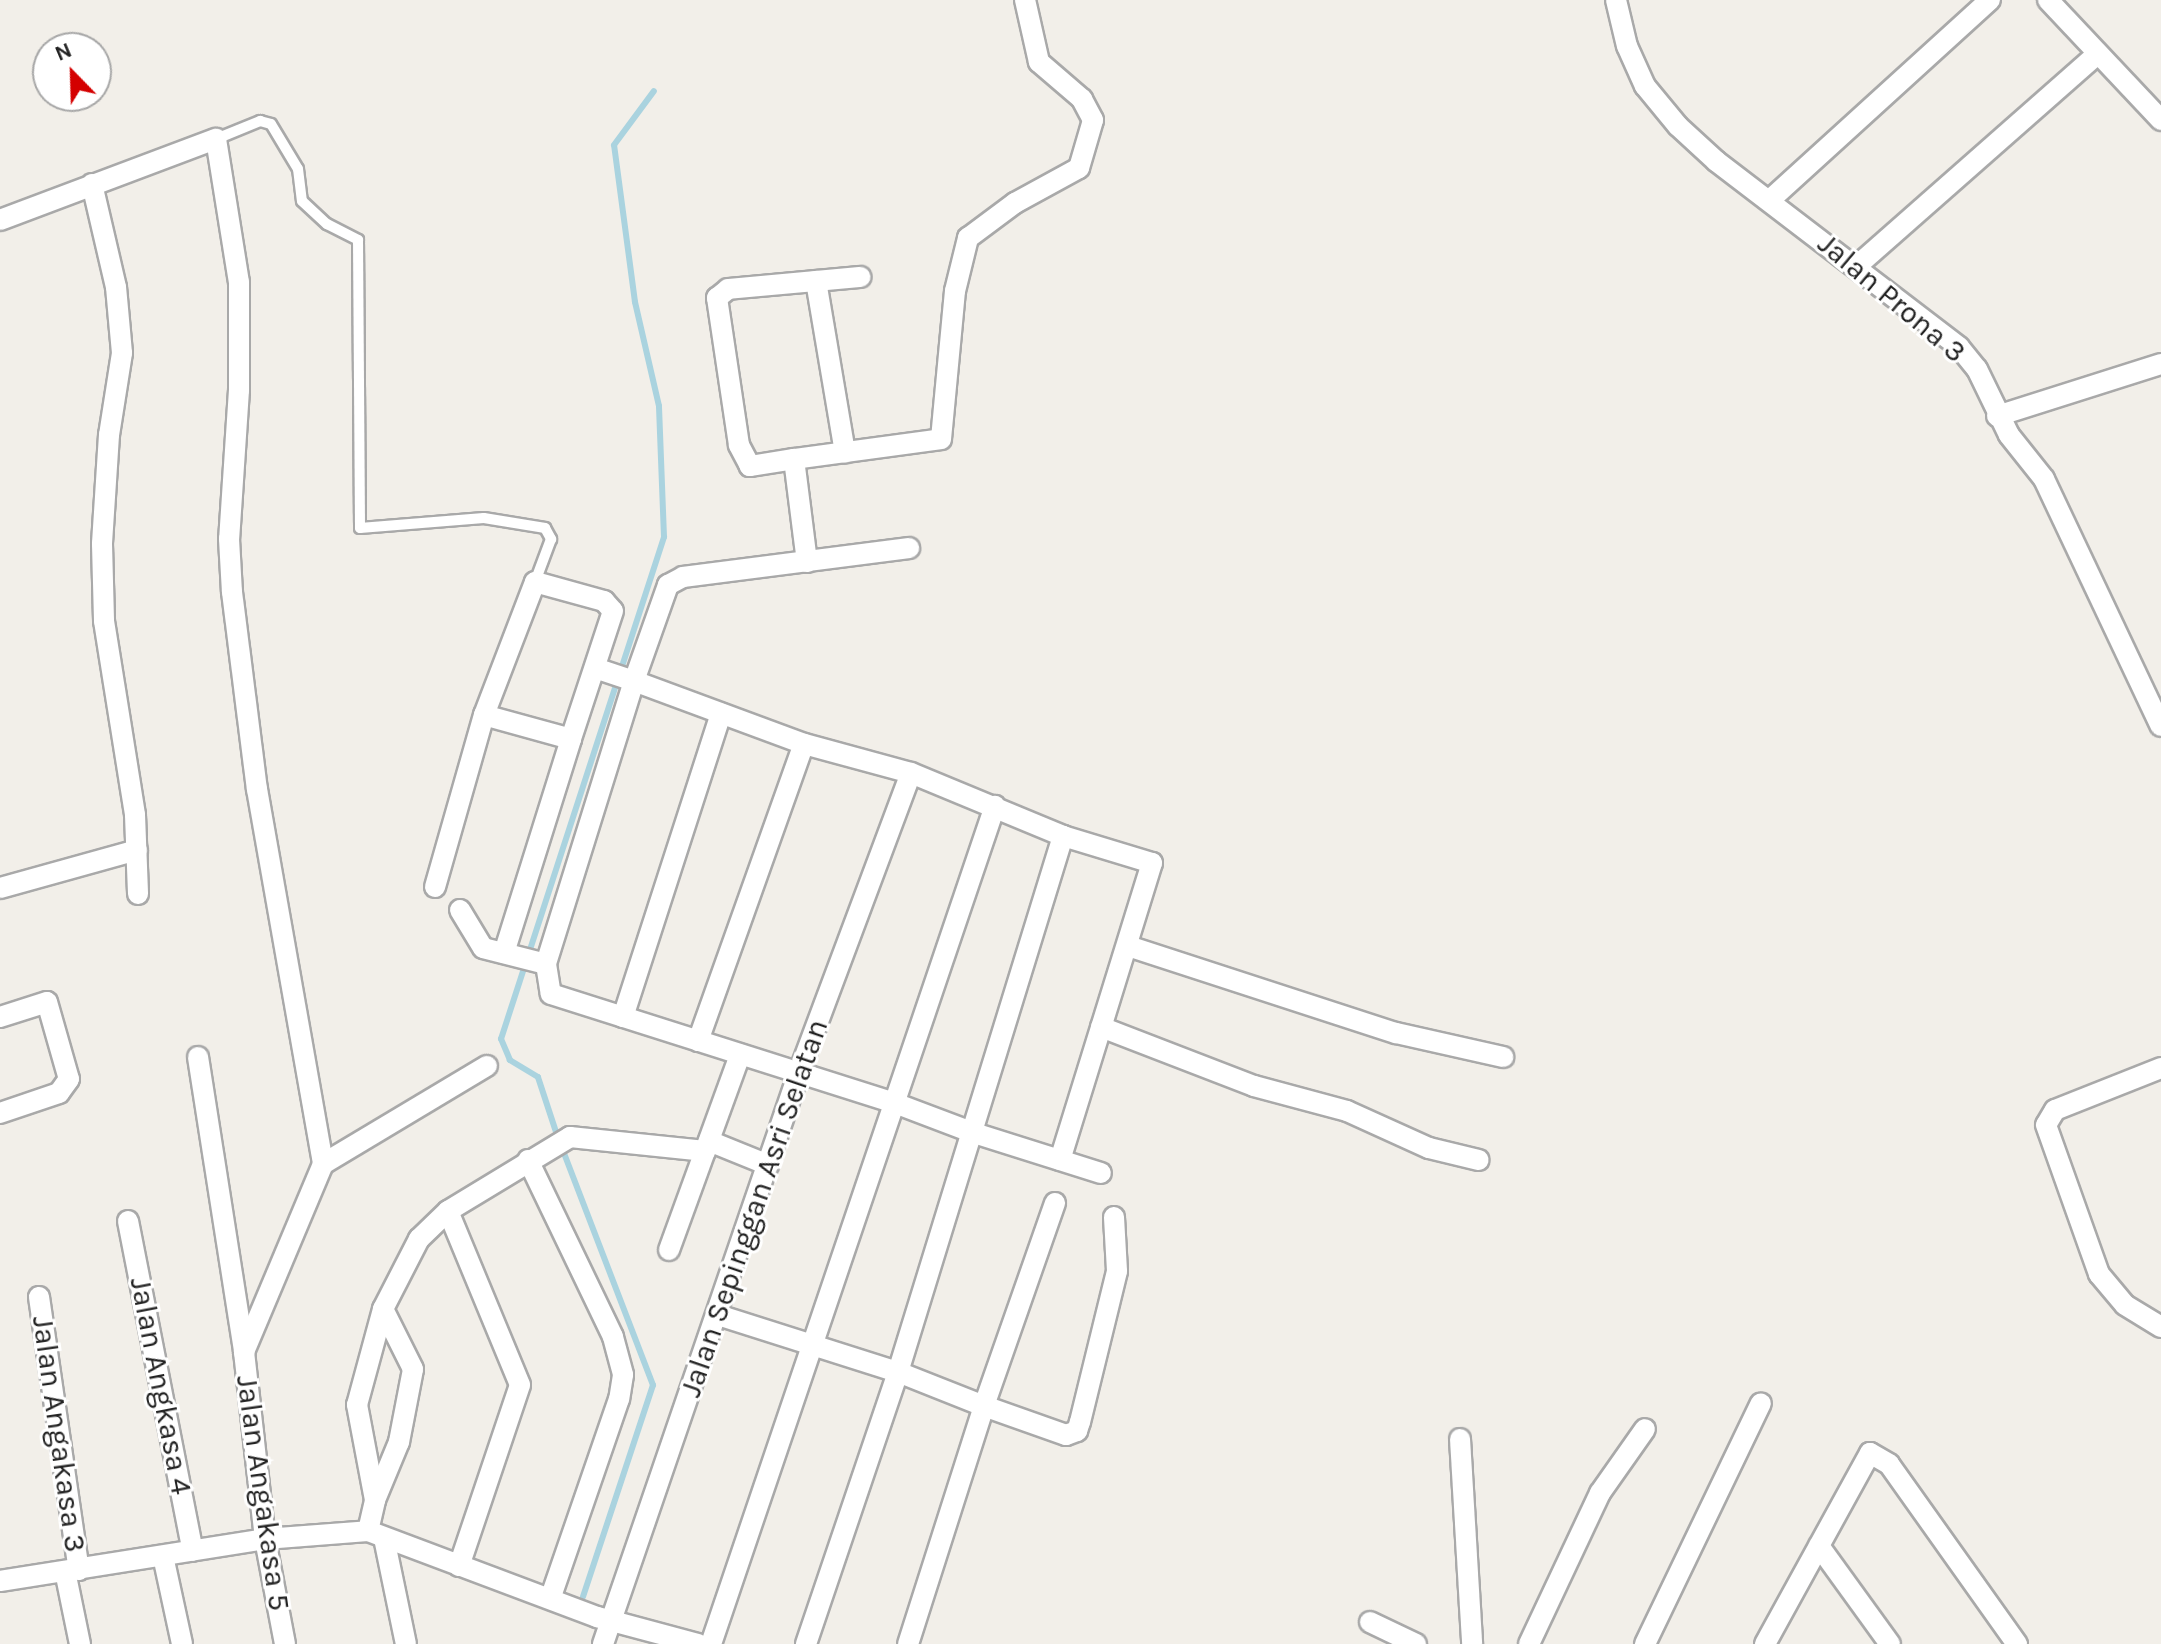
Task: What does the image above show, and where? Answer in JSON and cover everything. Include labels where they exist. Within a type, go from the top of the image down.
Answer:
[{"type":"street","points":[[860,277],[728,289],[717,298],[744,458],[750,466],[941,439],[955,291],[968,238],[1015,203],[1079,168],[1087,151],[1093,120],[1082,99],[1039,62],[1025,0]]},
{"type":"street","name":"Jalan Prona 3","points":[[1616,0],[1627,46],[1645,86],[1716,161],[1858,265],[1959,347],[1977,369],[1997,416],[2044,479],[2161,726]]},
{"type":"street","points":[[1771,199],[1990,0]]},
{"type":"street","points":[[2048,0],[2161,120]]},
{"type":"street","points":[[1858,265],[2097,54]]},
{"type":"street","points":[[0,220],[216,139],[239,282],[239,390],[229,539],[232,592],[257,789],[323,1164],[487,1066]]},
{"type":"street","points":[[92,184],[116,287],[122,353],[109,435],[102,544],[104,621],[137,850],[138,894]]},
{"type":"street","points":[[816,281],[845,453]]},
{"type":"street","points":[[1997,416],[2161,364]]},
{"type":"street","points":[[794,459],[807,562]]},
{"type":"street","points":[[909,548],[714,572],[668,585],[633,681],[546,964],[551,994],[798,1075],[892,1102],[974,1133],[1101,1173]]},
{"type":"street","points":[[435,887],[484,715],[535,582],[611,606],[612,620],[597,669],[571,739],[504,953]]},
{"type":"street","points":[[597,669],[804,744],[911,773],[1063,836],[1152,863],[1060,1160]]},
{"type":"street","points":[[623,1017],[721,713]]},
{"type":"street","points":[[484,715],[571,739]]},
{"type":"street","points":[[698,1041],[804,744]]},
{"type":"street","name":"Jalan Sepinggan Asri Selatan","points":[[603,1644],[603,1619],[718,1315],[798,1075],[911,773]]},
{"type":"street","points":[[711,1644],[809,1345],[995,806]]},
{"type":"street","points":[[806,1644],[898,1372],[1063,836]]},
{"type":"street","points":[[0,888],[137,850]]},
{"type":"street","points":[[460,910],[477,943],[546,964]]},
{"type":"street","points":[[1128,946],[1396,1033],[1503,1057]]},
{"type":"street","points":[[0,1017],[47,1002],[69,1079],[59,1093],[0,1113]]},
{"type":"street","points":[[1101,1027],[1254,1086],[1347,1111],[1429,1148],[1479,1160]]},
{"type":"street","points":[[669,1250],[740,1055]]},
{"type":"street","points":[[198,1057],[244,1352]]},
{"type":"street","points":[[2161,1068],[2055,1110],[2046,1125],[2099,1274],[2125,1305],[2161,1327]]},
{"type":"street","points":[[406,1644],[376,1535],[375,1500],[357,1405],[383,1309],[402,1264],[448,1211],[570,1137],[707,1146],[768,1165]]},
{"type":"street","points":[[528,1160],[613,1337],[623,1375],[619,1399],[554,1598]]},
{"type":"street","name":"Jalan Angakasa 5","points":[[285,1644],[265,1539],[244,1352],[323,1164]]},
{"type":"street","points":[[908,1644],[984,1406],[1055,1203]]},
{"type":"street","points":[[448,1211],[520,1385],[459,1566]]},
{"type":"street","points":[[718,1315],[898,1372],[1066,1435],[1077,1431],[1117,1271],[1114,1217]]},
{"type":"street","name":"Jalan Angkasa 4","points":[[128,1221],[193,1551]]},
{"type":"street","name":"Jalan Angakasa 3","points":[[39,1297],[80,1644]]},
{"type":"street","points":[[375,1500],[399,1442],[413,1369],[383,1309]]},
{"type":"street","points":[[1645,1644],[1761,1403]]},
{"type":"street","points":[[1529,1644],[1600,1493],[1645,1429]]},
{"type":"street","points":[[1460,1439],[1472,1644]]},
{"type":"street","points":[[1765,1644],[1863,1458],[1878,1454],[1938,1529],[2017,1644]]},
{"type":"street","points":[[0,1581],[265,1539],[376,1535],[554,1598],[603,1619],[698,1644]]},
{"type":"street","points":[[1819,1546],[1890,1644]]},
{"type":"street","points":[[163,1556],[182,1644]]},
{"type":"street","points":[[1370,1622],[1416,1644]]},
{"type":"lane","points":[[216,139],[260,121],[271,124],[298,169],[302,201],[327,224],[358,240],[360,528],[484,518],[545,528],[551,539],[535,582]]},
{"type":"waterway","points":[[558,1138],[538,1077],[510,1060],[501,1039],[664,537],[659,406],[635,302],[614,145],[654,91]]},
{"type":"waterway","points":[[562,1148],[653,1385],[583,1597]]}]
